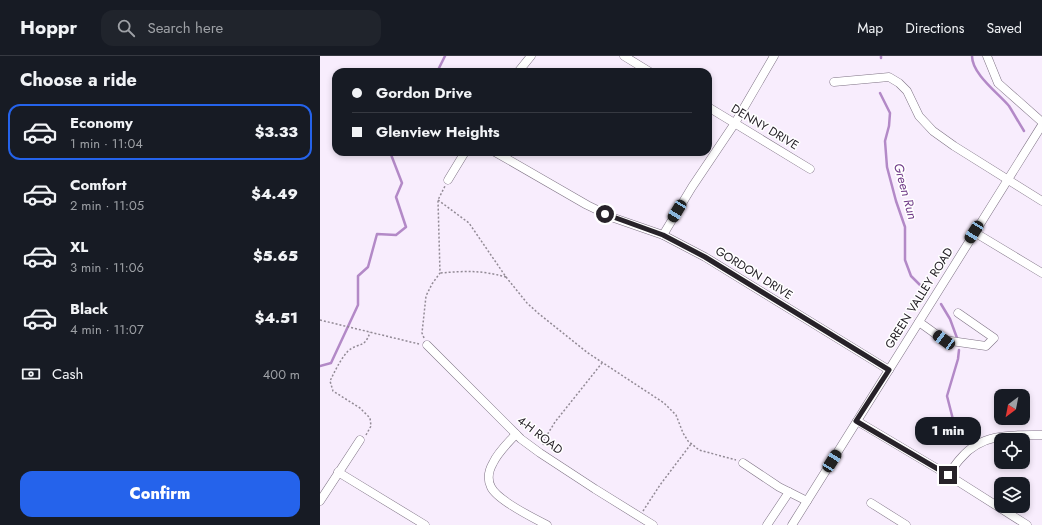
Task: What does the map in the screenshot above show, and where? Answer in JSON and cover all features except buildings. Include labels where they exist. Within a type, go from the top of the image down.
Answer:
[{"type":"street","points":[[521,68],[531,56]]},
{"type":"street","points":[[624,56],[636,68]]},
{"type":"street","points":[[663,235],[692,187],[735,123],[774,56]]},
{"type":"street","points":[[987,56],[998,83],[1042,125]]},
{"type":"street","points":[[834,82],[889,77],[907,91],[919,116],[933,131],[954,146],[1042,201]]},
{"type":"street","name":"DENNY DRIVE","points":[[712,109],[810,169]]},
{"type":"street","name":"GREEN VALLEY ROAD","points":[[792,525],[1042,125]]},
{"type":"street","points":[[448,180],[463,156]]},
{"type":"street","name":"GORDON DRIVE","points":[[502,156],[587,205],[614,218],[663,235],[705,257],[889,370]]},
{"type":"street","points":[[974,232],[1042,273]]},
{"type":"street","points":[[918,322],[944,340],[986,346],[994,338],[958,313]]},
{"type":"street","name":"4-H ROAD","points":[[427,345],[516,434],[540,453],[648,523]]},
{"type":"street","points":[[856,421],[948,475],[1027,525]]},
{"type":"street","points":[[516,434],[501,450],[493,462],[489,475],[491,486],[498,495],[509,503],[547,525]]},
{"type":"street","points":[[948,475],[960,458],[970,449],[984,441],[1001,436],[1042,435]]},
{"type":"street","points":[[320,501],[360,440]]},
{"type":"street","points":[[743,463],[789,492],[807,501]]},
{"type":"street","points":[[338,472],[425,525]]},
{"type":"street","points":[[767,525],[789,492]]},
{"type":"street","points":[[871,503],[906,525]]},
{"type":"path","points":[[427,345],[422,333],[426,296],[440,273],[438,200],[448,180]]},
{"type":"path","points":[[438,200],[469,223],[506,277],[526,303],[588,353],[664,403],[676,415],[683,433],[700,450],[743,463]]},
{"type":"path","points":[[440,273],[469,271],[487,272],[506,277]]},
{"type":"path","points":[[320,320],[427,345]]},
{"type":"path","points":[[360,440],[370,430],[372,422],[370,418],[360,408],[333,391],[330,381],[347,352],[352,348],[364,344],[370,332]]},
{"type":"path","points":[[540,453],[544,440],[556,422],[602,362]]},
{"type":"path","points":[[648,523],[644,511],[660,485],[692,443]]},
{"type":"waterway","points":[[439,68],[445,56]]},
{"type":"waterway","points":[[972,56],[976,70],[986,83],[1009,106],[1024,131]]},
{"type":"waterway","name":"Green Run","points":[[880,93],[890,113],[889,126],[885,141],[887,167],[905,227],[905,260],[911,276],[926,291]]},
{"type":"waterway","points":[[320,366],[331,363],[358,305],[358,276],[368,267],[377,234],[396,235],[406,227],[396,197],[402,183],[392,156]]},
{"type":"waterway","name":"Green Run","points":[[941,304],[950,319],[957,338]]},
{"type":"waterway","name":"Green Run","points":[[959,350],[958,359],[947,396],[959,443]]},
{"type":"route","points":[[605,214],[674,240],[705,257],[889,370],[856,421],[948,475]]}]
